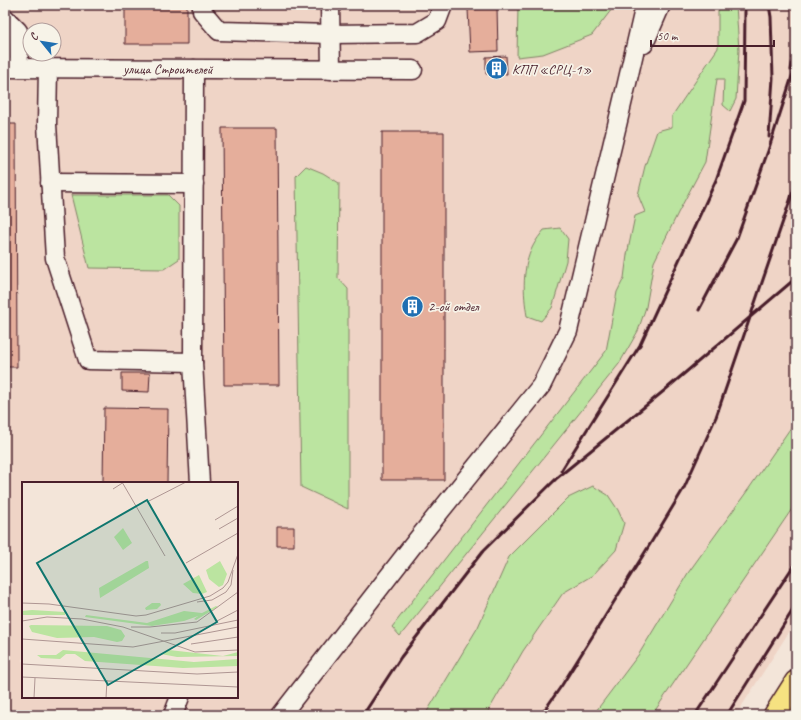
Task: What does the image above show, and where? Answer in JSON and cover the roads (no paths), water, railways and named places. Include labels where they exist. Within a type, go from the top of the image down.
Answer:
[{"type":"main road","points":[[779,714],[796,682]]},
{"type":"street","points":[[202,5],[202,11],[219,31],[331,34],[417,33],[437,22],[443,5]]},
{"type":"street","points":[[330,5],[331,70]]},
{"type":"street","points":[[281,715],[417,540],[541,386],[568,331],[645,5]]},
{"type":"street","points":[[627,83],[661,5]]},
{"type":"street","points":[[5,18],[18,31],[12,68]]},
{"type":"street","name":"улица Строителей","points":[[12,68],[413,70]]},
{"type":"street","points":[[48,68],[47,124],[55,258],[88,360],[193,362]]},
{"type":"street","points":[[194,69],[193,362],[200,482]]},
{"type":"street","points":[[50,183],[194,184]]},
{"type":"street","points":[[173,715],[180,698]]},
{"type":"railway","points":[[561,471],[640,345],[716,180],[744,101],[744,5]]},
{"type":"railway","points":[[769,5],[771,17],[773,78],[769,137]]},
{"type":"railway","points":[[791,70],[796,39]]},
{"type":"railway","points":[[699,310],[737,238],[768,151],[796,64]]},
{"type":"railway","points":[[541,715],[562,685],[684,488],[716,417],[796,183]]},
{"type":"railway","points":[[363,715],[401,657],[483,551],[557,478],[665,390],[796,278]]},
{"type":"railway","points":[[695,715],[796,562]]},
{"type":"railway","points":[[727,715],[796,605]]},
{"type":"place","name":"КПП «СРЦ-1»","points":[[496,69]]},
{"type":"place","name":"2-ой отдел","points":[[413,306]]}]
